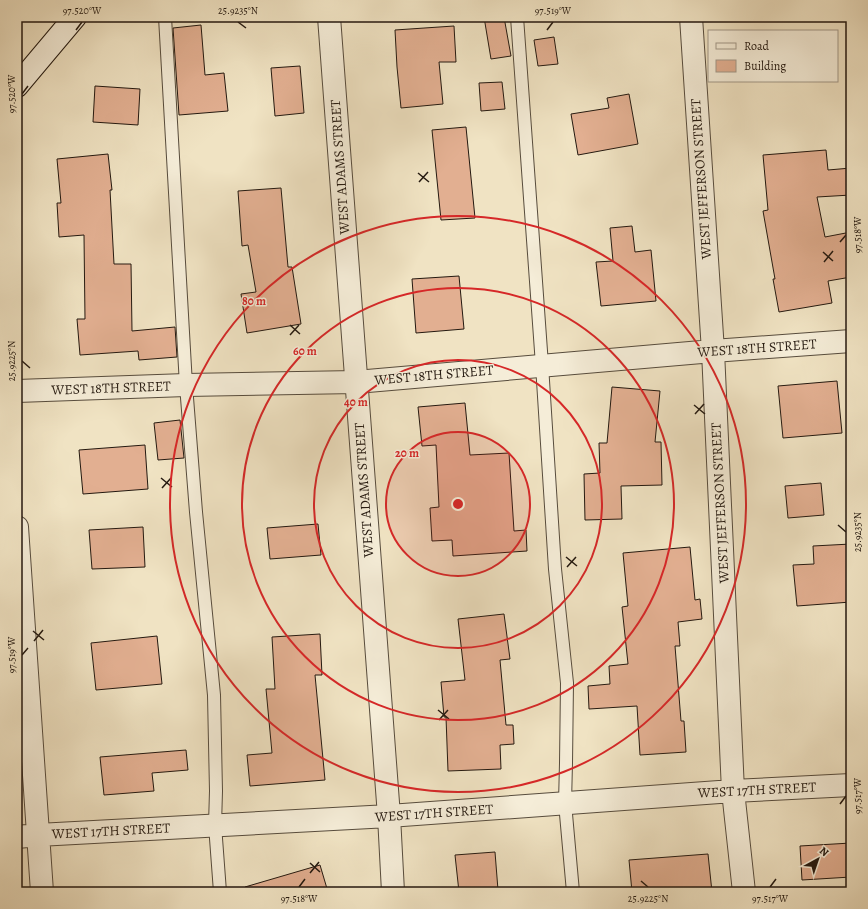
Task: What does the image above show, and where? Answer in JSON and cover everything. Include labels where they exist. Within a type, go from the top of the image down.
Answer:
[{"type":"street","points":[[17,86],[75,17]]},
{"type":"street","name":"WEST ADAMS STREET","points":[[329,17],[389,816],[393,892]]},
{"type":"street","name":"WEST JEFFERSON STREET","points":[[691,17],[713,351],[733,791],[744,892]]},
{"type":"street","name":"WEST 18TH STREET","points":[[17,391],[186,385],[356,382],[713,351],[851,341]]},
{"type":"street","points":[[17,527],[27,836],[42,892]]},
{"type":"street","name":"WEST 17TH STREET","points":[[27,836],[389,816],[733,791],[851,785]]},
{"type":"lane","points":[[165,17],[186,385],[196,512],[214,695],[216,791],[215,825],[220,892]]},
{"type":"lane","points":[[517,17],[555,569],[567,683],[565,803],[573,892]]},
{"type":"building","points":[[484,17],[504,17],[511,56],[491,59]]},
{"type":"building","points":[[201,25],[205,75],[224,73],[228,111],[179,115],[173,28]]},
{"type":"building","points":[[454,26],[456,62],[439,62],[443,104],[401,108],[395,30]]},
{"type":"building","points":[[554,37],[558,64],[538,66],[534,40]]},
{"type":"building","points":[[300,66],[304,113],[275,116],[271,68]]},
{"type":"building","points":[[502,82],[505,109],[481,111],[479,83]]},
{"type":"building","points":[[95,86],[140,89],[138,125],[93,122]]},
{"type":"building","points":[[629,94],[638,144],[578,155],[571,114],[609,108],[607,98]]},
{"type":"building","points":[[466,127],[475,218],[441,220],[432,130]]},
{"type":"building","points":[[826,150],[828,170],[851,168],[851,195],[817,197],[825,237],[851,232],[851,277],[828,281],[832,303],[779,312],[773,279],[775,279],[763,211],[768,210],[763,155]]},
{"type":"building","points":[[108,154],[112,190],[110,190],[114,264],[131,264],[132,331],[175,327],[177,357],[139,360],[138,351],[80,355],[77,319],[85,319],[84,235],[59,237],[57,203],[61,203],[57,159]]},
{"type":"building","points":[[281,188],[288,267],[292,267],[301,324],[247,333],[241,294],[256,292],[248,245],[242,246],[238,191]]},
{"type":"building","points":[[632,226],[635,252],[651,250],[656,301],[601,306],[596,262],[613,261],[610,228]]},
{"type":"building","points":[[459,276],[464,329],[416,333],[412,279]]},
{"type":"building","points":[[837,381],[842,433],[783,438],[778,386]]},
{"type":"building","points":[[612,387],[660,391],[655,442],[661,442],[662,485],[621,486],[622,519],[585,520],[584,474],[600,473],[599,443],[607,443]]},
{"type":"building","points":[[465,403],[470,455],[509,453],[514,531],[526,530],[527,551],[453,556],[452,540],[432,541],[430,508],[439,507],[436,445],[422,446],[418,407]]},
{"type":"building","points":[[180,420],[184,458],[158,460],[154,423]]},
{"type":"building","points":[[145,445],[148,489],[83,494],[79,450]]},
{"type":"building","points":[[821,483],[824,515],[788,518],[785,486]]},
{"type":"building","points":[[318,524],[321,555],[270,559],[267,528]]},
{"type":"building","points":[[143,527],[145,567],[92,569],[89,530]]},
{"type":"building","points":[[851,544],[851,602],[797,606],[793,565],[814,564],[813,546]]},
{"type":"building","points":[[690,547],[695,600],[700,599],[702,619],[678,622],[680,646],[675,646],[681,721],[684,721],[686,752],[640,755],[637,706],[589,709],[588,686],[610,684],[609,666],[628,664],[622,607],[628,606],[623,553]]},
{"type":"building","points":[[504,614],[510,659],[500,660],[506,725],[513,725],[514,744],[500,745],[501,769],[448,771],[446,717],[444,717],[441,682],[465,680],[458,619]]},
{"type":"building","points":[[320,634],[322,675],[315,675],[325,780],[250,786],[247,755],[272,753],[266,689],[275,689],[272,637]]},
{"type":"building","points":[[157,636],[162,684],[96,690],[91,643]]},
{"type":"building","points":[[186,750],[188,770],[152,773],[154,791],[104,795],[100,757]]},
{"type":"building","points":[[851,843],[851,877],[802,880],[800,846]]},
{"type":"building","points":[[495,852],[498,890],[459,892],[455,855]]},
{"type":"building","points":[[708,854],[712,892],[632,892],[629,860]]},
{"type":"building","points":[[320,865],[328,892],[246,892],[245,887]]}]
